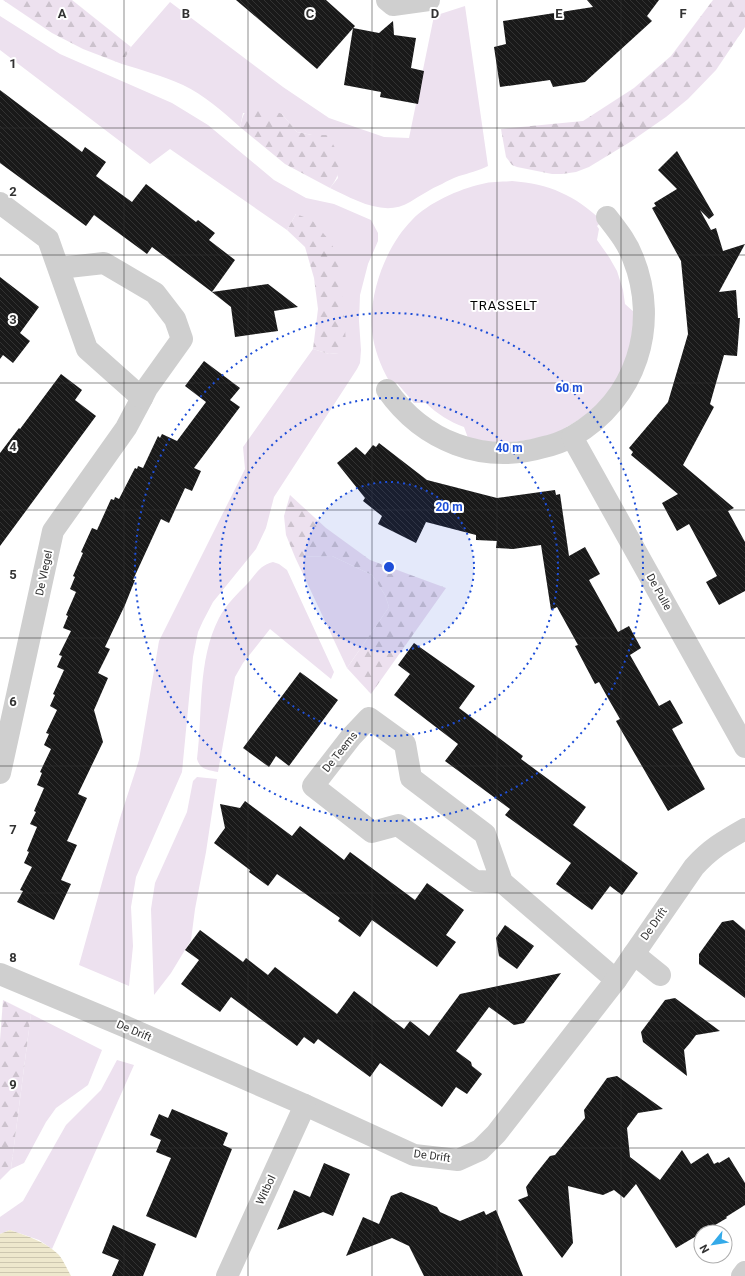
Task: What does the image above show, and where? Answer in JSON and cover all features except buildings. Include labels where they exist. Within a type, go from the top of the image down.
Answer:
[{"type":"street","points":[[387,0],[393,5],[429,0]]},
{"type":"street","points":[[0,203],[48,239],[87,349],[142,398]]},
{"type":"street","points":[[387,390],[405,411],[418,423],[442,439],[463,447],[483,452],[524,452],[554,444],[572,437],[598,418],[613,403],[625,386],[634,367],[643,338],[645,317],[644,296],[640,276],[633,257],[623,238],[607,217]]},
{"type":"street","name":"De Vlegel","points":[[0,773],[53,531],[126,428],[147,388],[182,339],[175,319],[155,293],[104,263],[59,268]]},
{"type":"street","name":"De Pulle","points":[[572,437],[745,747]]},
{"type":"street","name":"De Teems","points":[[502,882],[475,881],[398,825],[372,832],[313,786],[351,737],[369,718],[405,744],[411,778],[485,834],[502,882],[616,980]]},
{"type":"street","name":"De Drift","points":[[0,974],[305,1105],[414,1155],[458,1160],[480,1150],[496,1134],[616,980],[694,867],[706,853],[745,829]]},
{"type":"street","points":[[634,954],[660,975]]},
{"type":"street","name":"Witbol","points":[[227,1276],[305,1105]]},
{"type":"street","points":[[742,1276],[745,1272]]},
{"type":"green space","points":[[3,0],[72,0],[131,47],[122,64],[83,49],[52,33]]},
{"type":"green space","points":[[713,0],[745,0],[745,27],[716,70],[688,99],[666,117],[630,142],[589,167],[576,172],[552,174],[512,165],[506,157],[501,129],[583,121],[634,88],[671,56]]},
{"type":"green space","points":[[170,2],[283,87],[329,118],[384,137],[409,138],[434,16],[465,6],[488,166],[452,179],[429,190],[410,202],[390,208],[380,208],[369,205],[330,188],[338,178],[328,135],[312,135],[297,132],[282,114],[243,113],[240,127],[213,104],[191,89],[152,73],[122,64],[131,47]]},
{"type":"green space","points":[[0,16],[60,54],[172,103],[208,125],[274,180],[306,198],[334,204],[371,220],[378,233],[378,241],[368,264],[360,295],[360,363],[274,497],[266,528],[256,549],[213,602],[198,632],[193,657],[182,772],[136,877],[131,907],[133,946],[129,986],[79,965],[120,818],[139,760],[159,641],[245,469],[243,447],[313,349],[329,354],[339,353],[296,214],[287,230],[170,149],[150,164],[0,50]]},
{"type":"green space","points":[[263,106],[282,114],[297,132],[312,135],[328,135],[336,149],[340,162],[338,174],[330,188],[285,164],[240,127],[247,110],[253,107]]},
{"type":"green space","points":[[512,181],[538,185],[561,192],[582,204],[602,221],[597,226],[599,229],[597,240],[617,271],[623,290],[625,304],[635,313],[632,346],[618,381],[593,411],[552,436],[502,444],[468,438],[464,427],[444,417],[426,403],[414,403],[397,383],[392,386],[376,351],[373,338],[372,307],[375,291],[386,259],[402,231],[412,220],[435,202],[454,193],[485,183]]},
{"type":"green space","points":[[296,214],[312,220],[329,240],[339,257],[346,342],[339,353],[329,354],[313,349],[318,309],[314,278],[305,247],[287,230]]},
{"type":"green space","points":[[290,495],[326,528],[370,560],[446,588],[371,694],[347,668],[389,607],[385,595],[372,575],[332,556],[295,557],[286,535],[284,516]]},
{"type":"green space","points":[[332,556],[372,575],[385,595],[389,607],[347,668],[295,557]]},
{"type":"green space","points":[[273,562],[279,564],[287,570],[334,672],[331,679],[270,629],[243,663],[235,677],[218,772],[208,770],[198,763],[197,759],[204,669],[212,635],[219,618],[232,600],[261,568]]},
{"type":"green space","points":[[197,777],[217,779],[191,940],[171,973],[154,995],[151,909],[155,883],[187,812],[193,781]]},
{"type":"green space","points":[[3,1000],[31,1014],[11,1169],[0,1180],[0,1040]]},
{"type":"green space","points":[[31,1014],[102,1050],[88,1085],[56,1108],[46,1122],[24,1163],[11,1169]]},
{"type":"green space","points":[[117,1060],[134,1065],[52,1249],[39,1240],[10,1230],[0,1234],[0,1217],[23,1201],[66,1125],[101,1090]]},
{"type":"shaded area","points":[[10,1230],[35,1239],[53,1249],[62,1259],[71,1276],[0,1276],[0,1234]]},
{"type":"district","name":"TRASSELT","points":[[504,305]]}]
